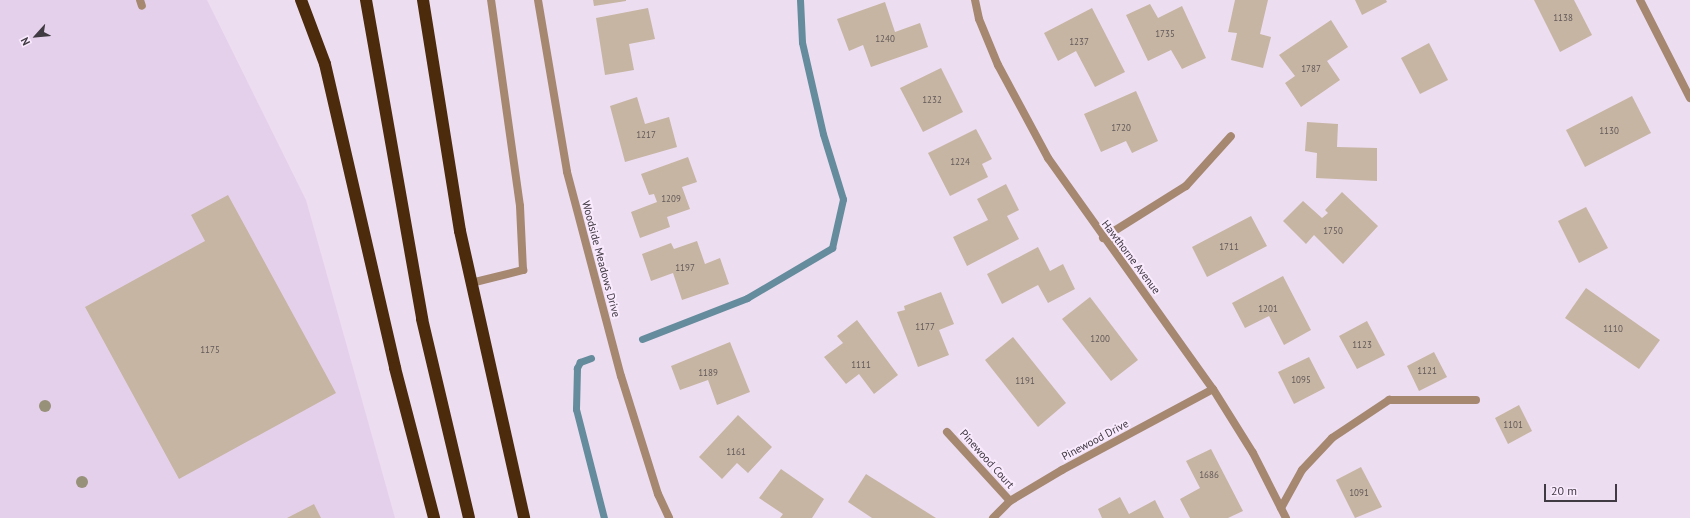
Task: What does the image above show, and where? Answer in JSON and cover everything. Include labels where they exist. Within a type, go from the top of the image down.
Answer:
[{"type":"highway","points":[[301,0],[325,64],[393,361],[434,518]]},
{"type":"highway","points":[[366,0],[406,236],[469,518]]},
{"type":"highway","points":[[423,0],[471,283],[524,518]]},
{"type":"street","points":[[471,283],[523,270],[520,206],[491,0]]},
{"type":"street","name":"Woodside Meadows Drive","points":[[538,0],[567,172],[621,376],[658,494],[669,518]]},
{"type":"street","name":"Hawthorne Avenue","points":[[975,0],[987,41],[1022,114],[1103,238],[1213,390],[1286,518]]},
{"type":"street","points":[[1640,0],[1690,98]]},
{"type":"street","points":[[1103,238],[1186,186],[1231,136]]},
{"type":"street","name":"Pinewood Drive","points":[[993,518],[1010,501],[1213,390]]},
{"type":"street","points":[[1281,508],[1302,470],[1332,438],[1389,400],[1476,400]]},
{"type":"street","name":"Pinewood Court","points":[[947,432],[1010,501]]},
{"type":"shaded area","points":[[0,0],[207,0],[306,200],[395,518],[0,518]]},
{"type":"building","points":[[593,0],[626,0],[626,1],[594,6]]},
{"type":"building","points":[[1235,0],[1268,0],[1260,34],[1271,37],[1263,68],[1231,60],[1237,33],[1228,32]]},
{"type":"building","points":[[1355,0],[1386,0],[1387,2],[1362,15]]},
{"type":"building","points":[[1534,0],[1574,0],[1592,35],[1560,52]]},
{"type":"building","points":[[885,2],[895,32],[920,23],[928,47],[871,67],[863,45],[849,51],[837,19]]},
{"type":"building","points":[[1150,4],[1158,18],[1182,6],[1206,58],[1182,69],[1171,50],[1148,61],[1126,15]]},
{"type":"building","points":[[648,8],[655,39],[629,44],[634,70],[605,75],[596,18]]},
{"type":"building","points":[[1092,8],[1125,72],[1095,87],[1076,51],[1058,61],[1044,33]]},
{"type":"building","points":[[1331,20],[1348,47],[1327,61],[1340,80],[1301,107],[1285,83],[1295,76],[1279,55]]},
{"type":"building","points":[[1429,43],[1448,80],[1420,94],[1401,58]]},
{"type":"building","points":[[941,68],[963,112],[923,132],[900,88]]},
{"type":"building","points":[[1136,91],[1158,141],[1132,153],[1126,141],[1101,152],[1084,114]]},
{"type":"building","points":[[1632,96],[1651,133],[1585,167],[1566,130]]},
{"type":"building","points":[[637,97],[645,124],[669,117],[677,147],[625,162],[610,106]]},
{"type":"building","points":[[1307,122],[1338,124],[1337,147],[1377,148],[1377,181],[1316,178],[1317,153],[1305,151]]},
{"type":"building","points":[[976,129],[992,159],[982,164],[988,177],[950,196],[928,153]]},
{"type":"building","points":[[688,157],[697,182],[682,187],[690,209],[667,217],[670,227],[640,238],[631,212],[657,202],[654,194],[649,195],[641,174]]},
{"type":"building","points":[[1006,184],[1019,210],[1007,216],[1019,239],[967,266],[953,237],[988,220],[977,199]]},
{"type":"building","points":[[1342,192],[1378,226],[1343,264],[1314,235],[1306,244],[1283,221],[1303,201],[1322,218],[1328,213],[1325,210]]},
{"type":"building","points":[[228,195],[336,393],[179,479],[85,307],[205,241],[191,215]]},
{"type":"building","points":[[1586,207],[1608,248],[1579,263],[1558,221]]},
{"type":"building","points":[[1251,216],[1267,246],[1207,277],[1192,247]]},
{"type":"building","points":[[697,241],[705,264],[720,258],[729,284],[682,300],[673,273],[651,281],[642,254],[671,243],[674,249]]},
{"type":"building","points":[[1038,247],[1050,271],[1063,264],[1075,289],[1048,303],[1038,285],[1002,304],[987,274]]},
{"type":"building","points":[[1283,276],[1311,330],[1284,345],[1269,316],[1245,328],[1232,303]]},
{"type":"building","points":[[1586,288],[1660,340],[1639,369],[1565,318]]},
{"type":"building","points":[[941,292],[954,324],[939,330],[949,355],[918,367],[897,312],[905,310],[904,306]]},
{"type":"building","points":[[1090,297],[1138,360],[1111,381],[1062,319]]},
{"type":"building","points":[[857,320],[898,375],[874,394],[859,374],[846,384],[824,357],[843,343],[837,336]]},
{"type":"building","points":[[1367,321],[1385,355],[1357,369],[1339,336]]},
{"type":"building","points":[[1013,337],[1066,403],[1038,427],[985,360]]},
{"type":"building","points":[[730,342],[750,392],[717,405],[708,380],[680,390],[671,366]]},
{"type":"building","points":[[1434,352],[1447,377],[1419,391],[1407,366]]},
{"type":"building","points":[[1309,357],[1325,388],[1294,404],[1278,372]]},
{"type":"building","points":[[1519,405],[1532,431],[1508,444],[1495,418]]},
{"type":"building","points":[[738,415],[772,447],[748,473],[737,463],[722,479],[699,457]]},
{"type":"building","points":[[1211,449],[1243,511],[1228,518],[1190,518],[1180,499],[1200,488],[1186,461]]},
{"type":"building","points":[[1361,467],[1382,507],[1355,518],[1336,480]]},
{"type":"building","points":[[781,469],[824,499],[812,518],[780,518],[783,514],[759,498]]},
{"type":"building","points":[[866,474],[936,518],[872,518],[848,502]]},
{"type":"building","points":[[1120,497],[1129,514],[1155,500],[1164,518],[1102,518],[1098,509]]},
{"type":"building","points":[[314,504],[321,518],[287,518]]},
{"type":"waterway","points":[[642,339],[747,298],[832,248],[843,199],[823,134],[802,42],[800,0]]},
{"type":"waterway","points":[[591,358],[580,362],[577,368],[576,409],[604,518]]}]
